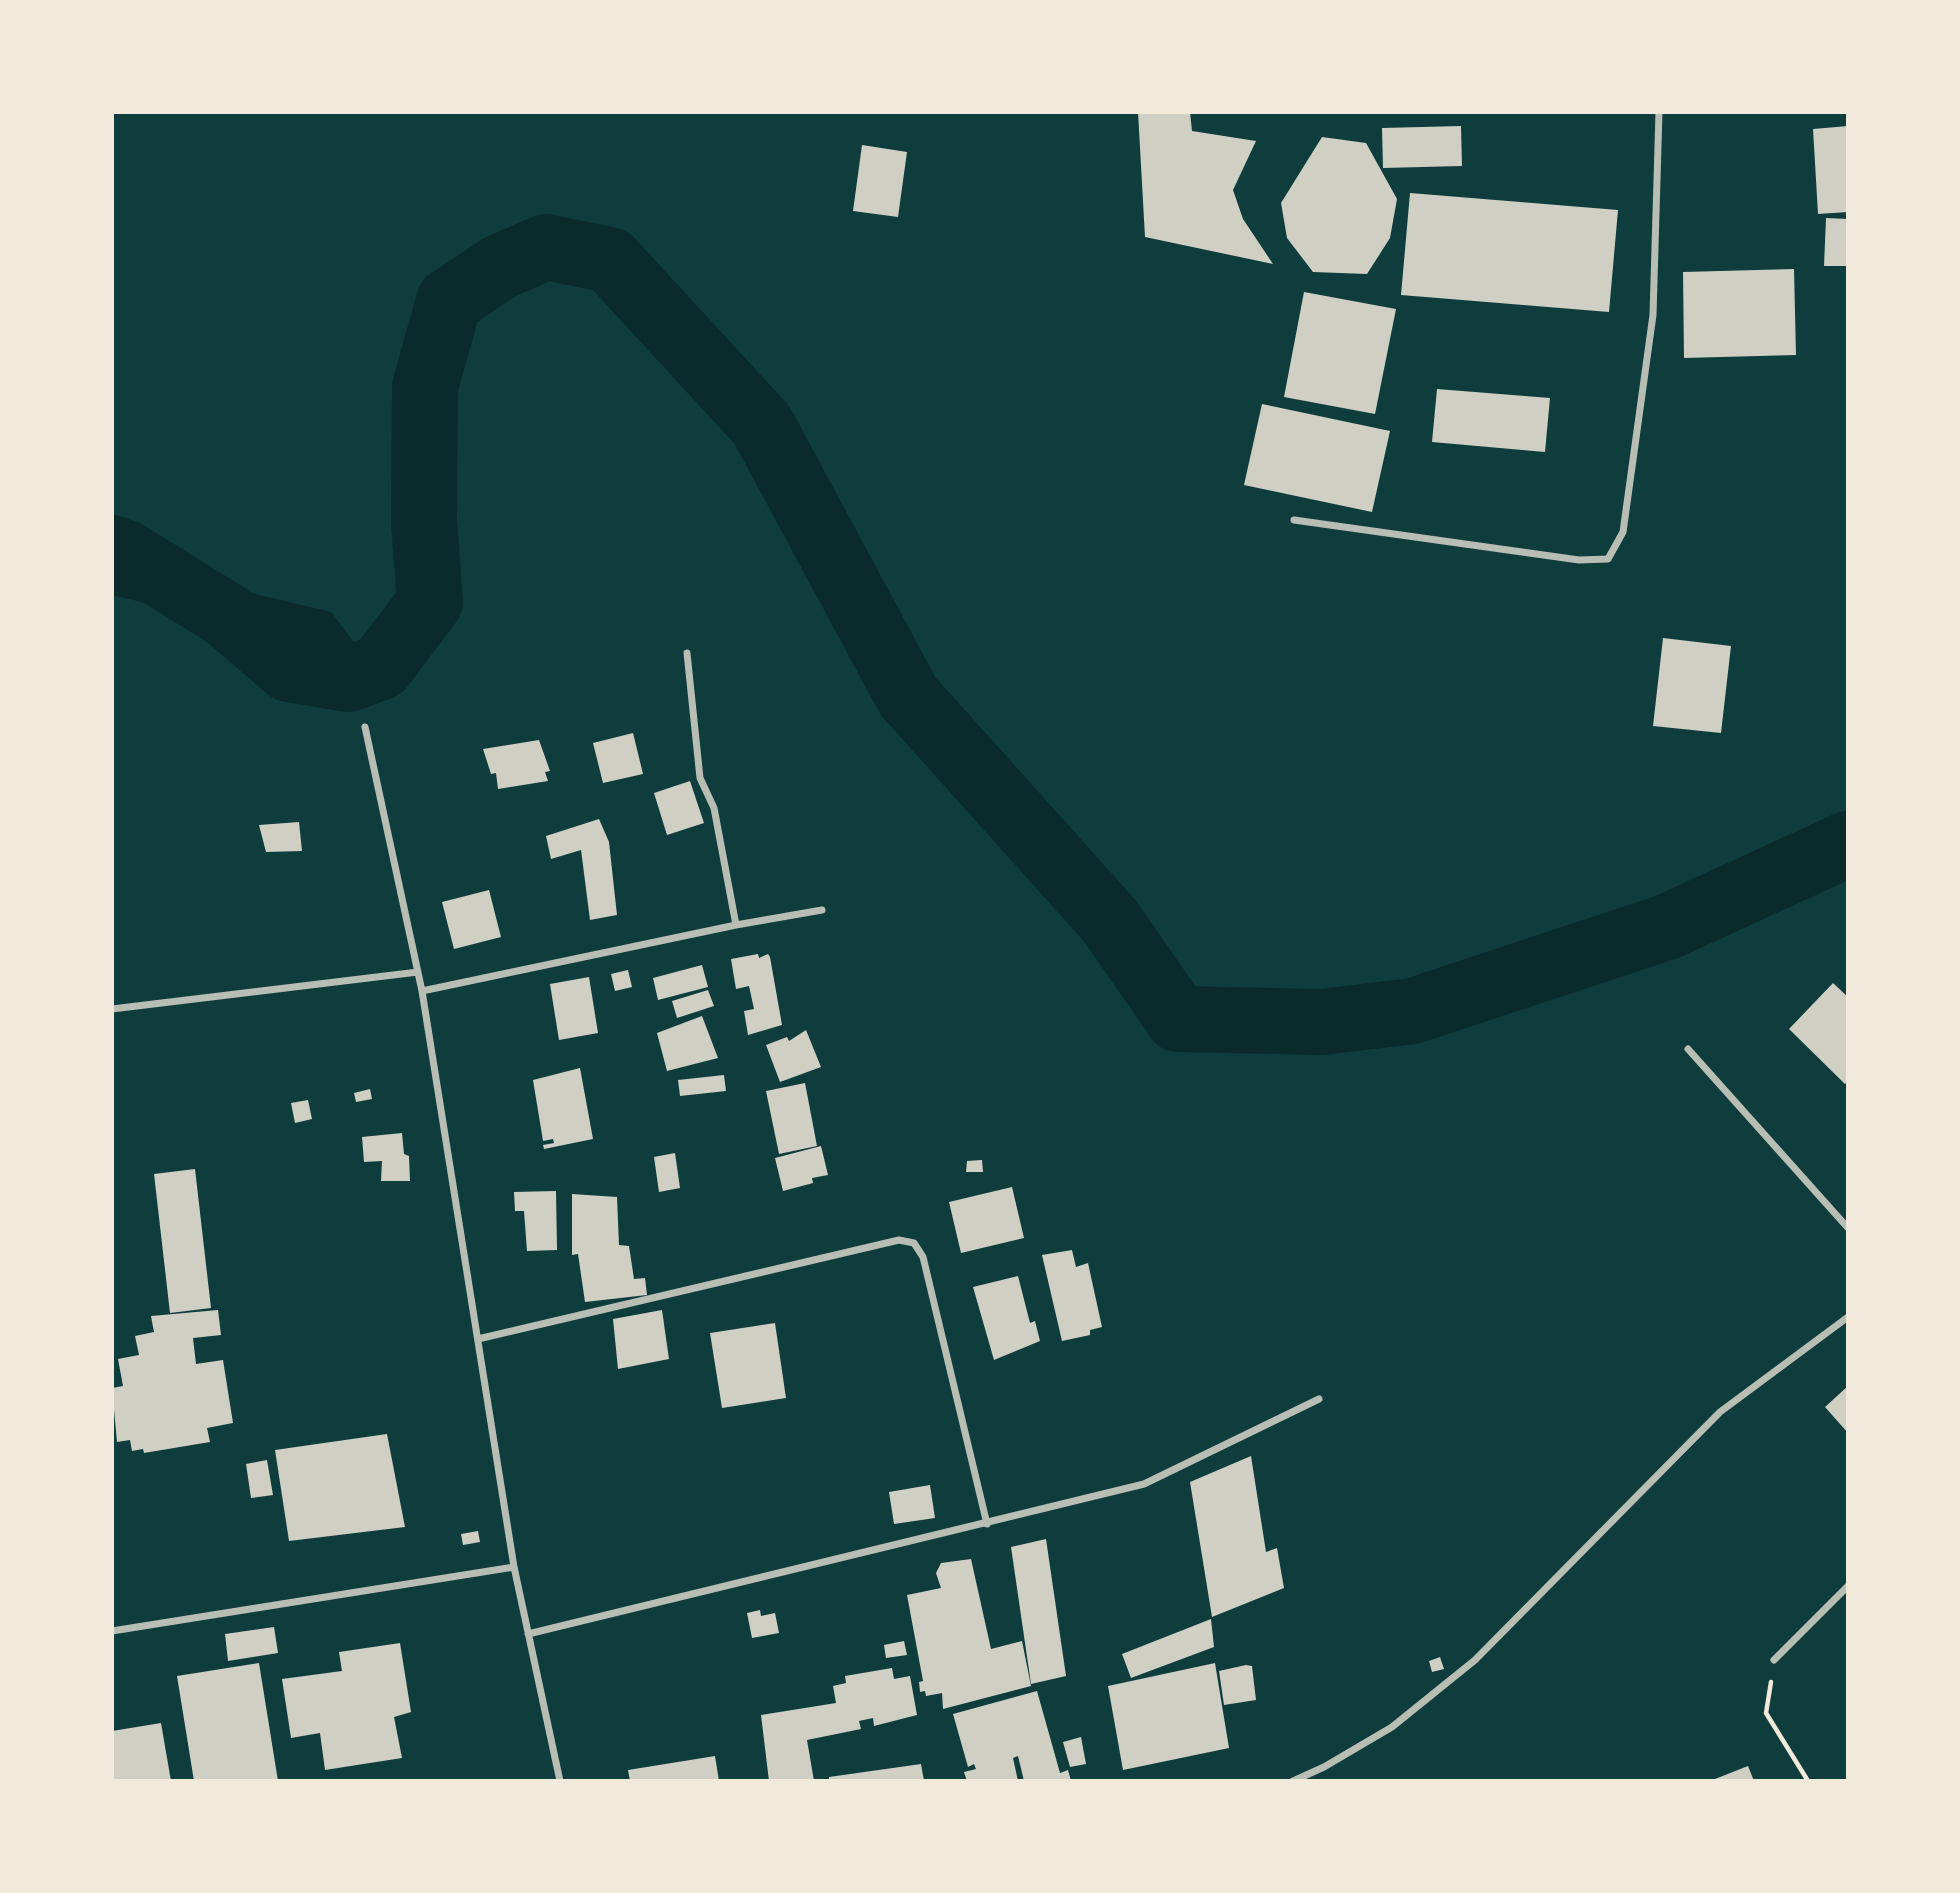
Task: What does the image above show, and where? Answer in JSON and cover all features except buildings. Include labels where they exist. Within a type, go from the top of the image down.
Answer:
[{"type":"street","points":[[1294,520],[1579,560],[1608,559],[1623,532],[1653,315],[1659,112]]},
{"type":"street","points":[[687,653],[699,778],[714,808],[736,925]]},
{"type":"street","points":[[365,727],[422,991],[514,1567],[560,1781]]},
{"type":"street","points":[[422,991],[736,925],[822,910]]},
{"type":"street","points":[[112,1009],[418,972]]},
{"type":"street","points":[[1688,1049],[1848,1228]]},
{"type":"street","points":[[478,1339],[899,1240],[914,1243],[923,1257],[987,1524]]},
{"type":"street","points":[[1293,1781],[1324,1767],[1392,1727],[1475,1660],[1720,1412],[1848,1317]]},
{"type":"street","points":[[528,1634],[1144,1484],[1319,1399]]},
{"type":"street","points":[[112,1631],[514,1567]]},
{"type":"street","points":[[1774,1660],[1848,1586]]},
{"type":"path","points":[[1774,1660],[1766,1713],[1808,1781]]},
{"type":"water","points":[[112,560],[331,612],[363,654],[112,595]]},
{"type":"waterway","points":[[112,548],[126,553],[226,615],[289,669],[348,679],[381,667],[430,602],[424,522],[425,387],[449,301],[500,267],[546,247],[610,260],[762,425],[908,696],[1110,921],[1178,1019],[1322,1022],[1413,1011],[1667,927],[1848,844]]}]
